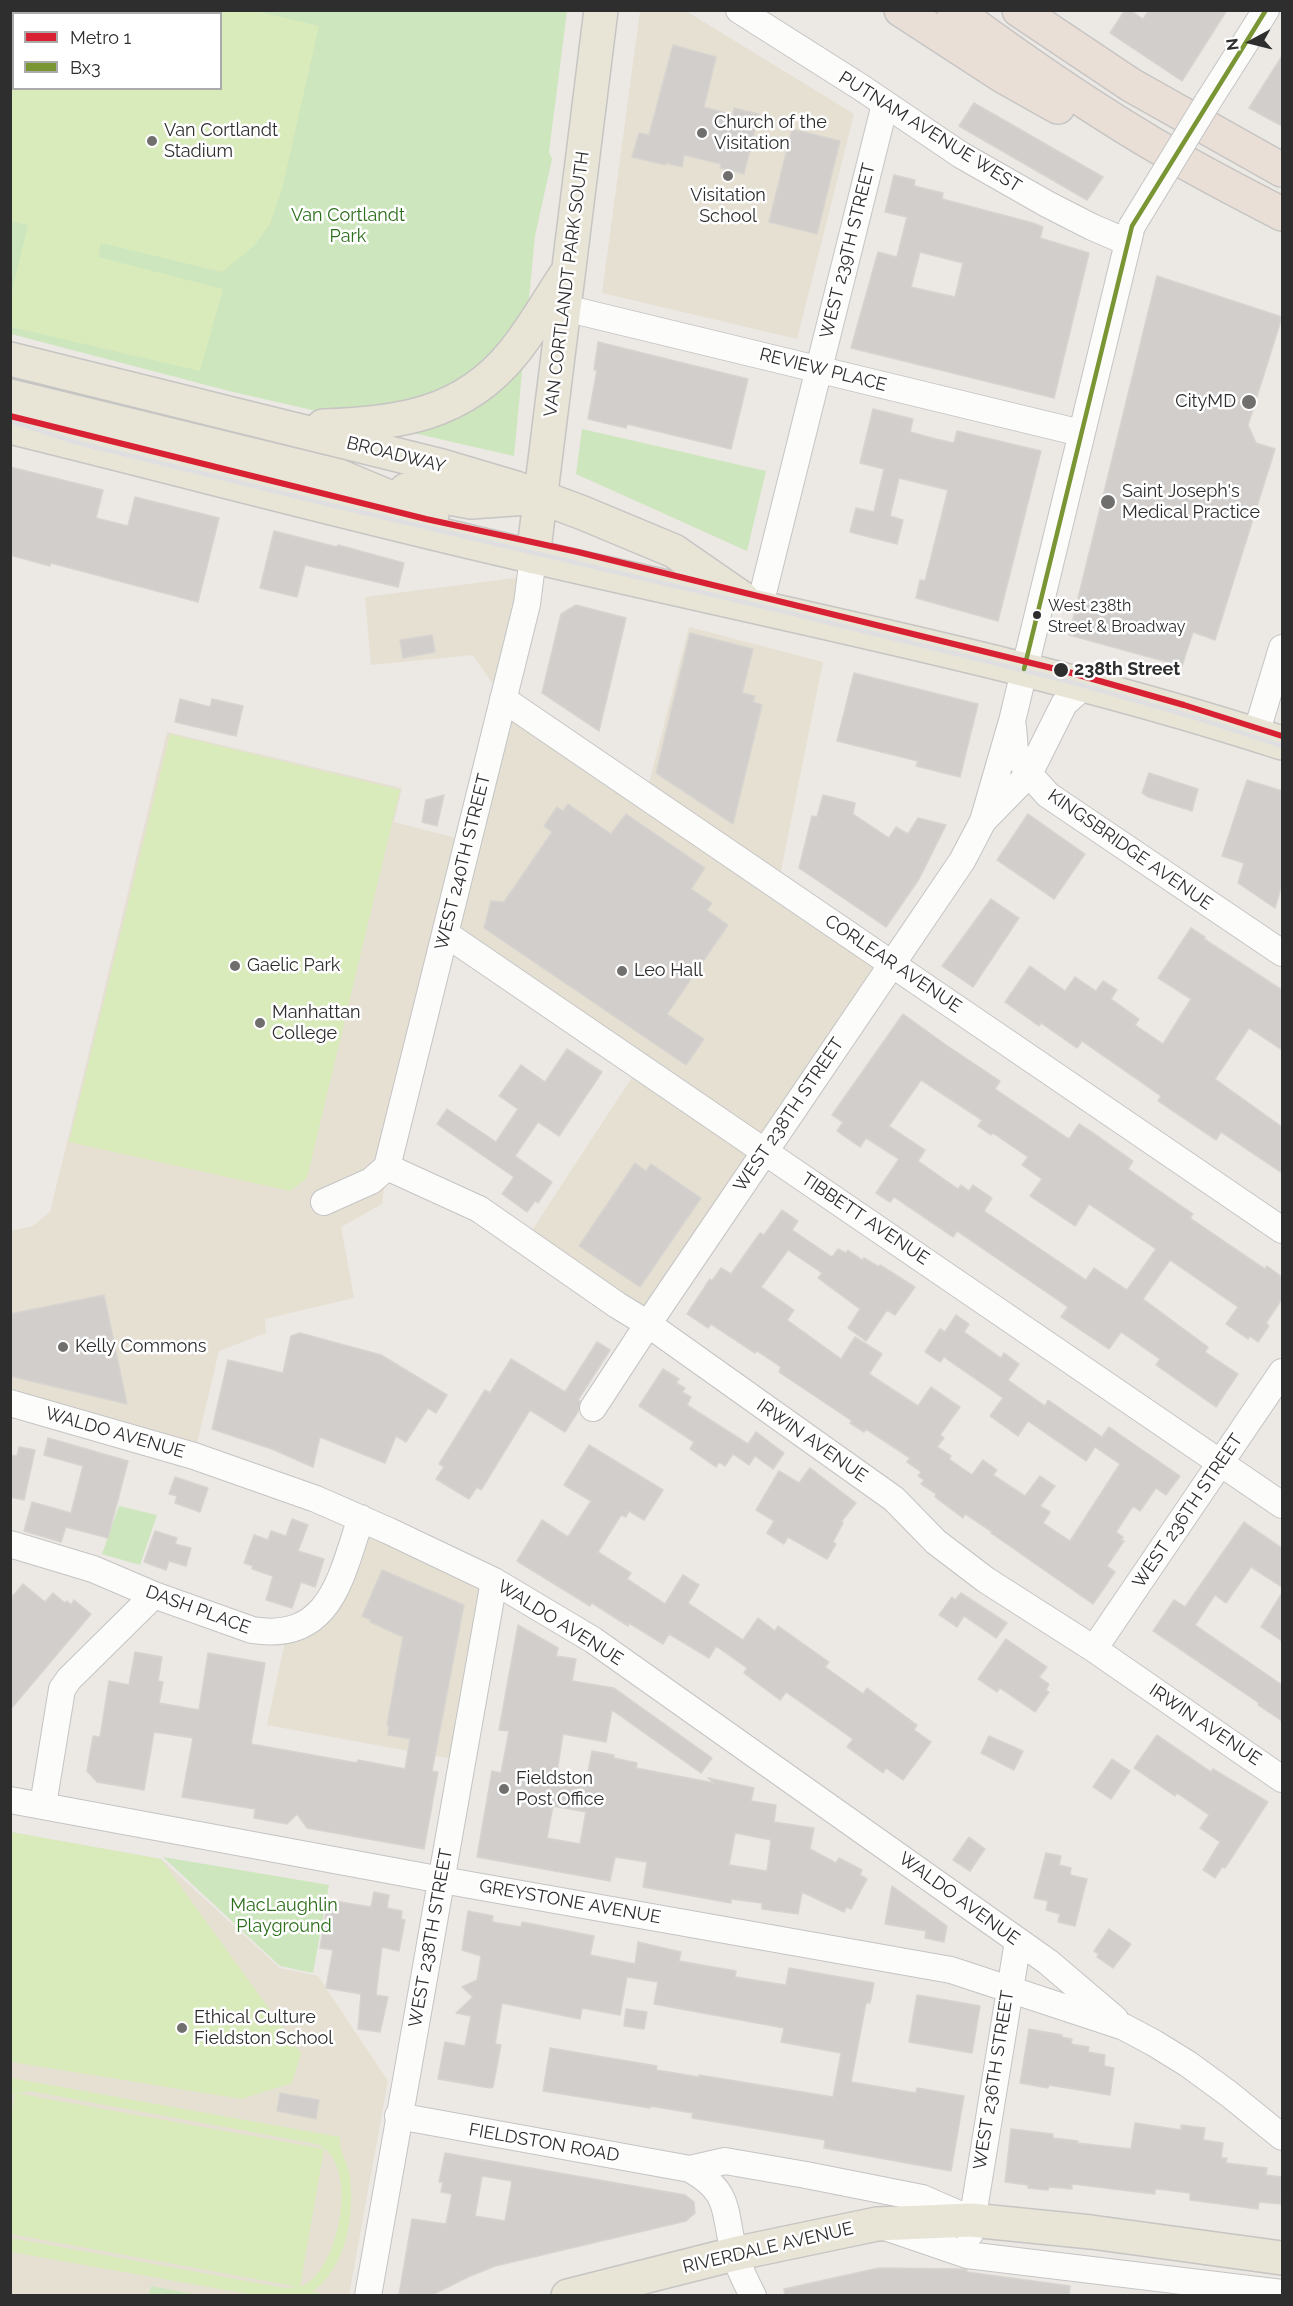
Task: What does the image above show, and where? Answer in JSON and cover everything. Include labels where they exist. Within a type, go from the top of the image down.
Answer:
[{"type":"highway","points":[[901,10],[1044,100],[1229,186]]},
{"type":"highway","points":[[954,10],[1051,79],[1111,118],[1170,154],[1282,214]]},
{"type":"highway","points":[[1019,10],[1131,86],[1282,170]]},
{"type":"main road","name":"VAN CORTLANDT PARK SOUTH","points":[[533,557],[601,10]]},
{"type":"main road","points":[[283,426],[384,423],[427,413],[456,400],[490,377],[513,354],[570,269]]},
{"type":"main road","name":"BROADWAY","points":[[10,359],[442,466],[541,498],[674,551],[759,609]]},
{"type":"main road","name":"BROADWAY","points":[[10,396],[339,476],[533,557]]},
{"type":"main road","name":"BROADWAY","points":[[10,427],[533,557],[1086,684],[1269,738]]},
{"type":"main road","points":[[339,476],[480,503],[541,498]]},
{"type":"main road","name":"RIVERDALE AVENUE","points":[[568,2295],[734,2254],[877,2224],[971,2220],[1091,2232],[1282,2258]]},
{"type":"street","name":"PUTNAM AVENUE WEST","points":[[739,10],[961,155],[1092,227],[1130,234]]},
{"type":"street","name":"WEST 238TH STREET","points":[[593,1408],[962,861],[983,821],[1012,721],[1130,234],[1207,103],[1266,10]]},
{"type":"street","name":"WEST 239TH STREET","points":[[759,609],[885,104]]},
{"type":"street","name":"REVIEW PLACE","points":[[565,308],[1082,433]]},
{"type":"street","name":"WEST 240TH STREET","points":[[387,1167],[527,604],[533,557]]},
{"type":"street","points":[[1269,738],[1282,648]]},
{"type":"street","name":"WEST 238TH STREET","points":[[983,821],[1029,774],[1064,704],[1086,684]]},
{"type":"street","name":"CORLEAR AVENUE","points":[[503,699],[1282,1230]]},
{"type":"street","name":"KINGSBRIDGE AVENUE","points":[[1012,721],[1015,752],[1029,774],[1048,795],[1282,953]]},
{"type":"street","name":"TIBBETT AVENUE","points":[[446,934],[1282,1505]]},
{"type":"street","points":[[324,1202],[371,1181],[387,1167]]},
{"type":"street","name":"IRWIN AVENUE","points":[[387,1167],[479,1209],[648,1324],[894,1499],[936,1542],[986,1580],[1094,1649],[1282,1779]]},
{"type":"street","name":"WEST 236TH STREET","points":[[1094,1649],[1282,1372]]},
{"type":"street","name":"WALDO AVENUE","points":[[10,1403],[194,1456],[316,1499],[494,1581],[593,1640],[1048,1962]]},
{"type":"street","name":"DASH PLACE","points":[[10,1544],[93,1569],[154,1595],[252,1630],[268,1633],[286,1632],[302,1626],[327,1606],[335,1592],[361,1518]]},
{"type":"street","name":"WEST 238TH STREET","points":[[368,2295],[494,1581]]},
{"type":"street","points":[[43,1806],[62,1689],[69,1679],[154,1595]]},
{"type":"street","name":"GREYSTONE AVENUE","points":[[10,1800],[442,1880],[951,1970],[1124,2027],[1188,2064],[1282,2137]]},
{"type":"street","name":"WEST 236TH STREET","points":[[971,2220],[1018,1941]]},
{"type":"street","name":"GREYSTONE AVENUE","points":[[1048,1962],[1124,2027]]},
{"type":"street","name":"FIELDSTON ROAD","points":[[399,2116],[690,2169],[708,2180],[720,2192],[734,2254]]},
{"type":"street","name":"FIELDSTON ROAD","points":[[690,2169],[725,2162],[806,2175],[922,2198],[971,2220]]},
{"type":"street","points":[[967,2255],[971,2220]]},
{"type":"street","points":[[877,2224],[967,2255],[1193,2289],[1282,2293]]},
{"type":"street","points":[[734,2254],[753,2295]]},
{"type":"shaded area","name":"Visitation School","points":[[640,11],[686,11],[854,114],[797,339],[602,293]]},
{"type":"shaded area","points":[[531,576],[503,699],[473,655],[371,665],[365,597]]},
{"type":"shaded area","name":"Manhattan College","points":[[689,627],[823,662],[778,886],[892,964],[648,1324],[525,1241],[640,1065],[447,934],[387,1167],[382,1204],[341,1227],[354,1298],[265,1319],[266,1333],[219,1351],[194,1456],[11,1403],[10,1231],[33,1226],[50,1212],[167,732],[402,788],[394,822],[468,841],[503,699],[646,795]]},
{"type":"shaded area","points":[[361,1518],[494,1581],[463,1761],[267,1725],[287,1632],[302,1626]]},
{"type":"shaded area","name":"Ethical Culture Fieldston School","points":[[10,1832],[161,1859],[280,1968],[318,1976],[388,2081],[349,2295],[11,2295]]},
{"type":"green space","name":"Van Cortlandt Park","points":[[10,11],[567,11],[549,152],[552,159],[535,236],[514,456],[233,392],[11,334]]},
{"type":"green space","name":"Van Cortlandt Stadium","points":[[11,11],[256,11],[319,26],[282,189],[270,224],[255,245],[222,272],[101,243],[98,257],[223,289],[200,371],[11,327],[11,294],[28,225],[11,221]]},
{"type":"green space","points":[[582,429],[766,471],[747,551],[576,474]]},
{"type":"green space","name":"Gaelic Park","points":[[170,734],[400,790],[307,1178],[290,1191],[69,1142]]},
{"type":"green space","points":[[119,1506],[157,1515],[140,1565],[102,1554]]},
{"type":"green space","points":[[11,1832],[161,1859],[301,2053],[292,2083],[242,2099],[11,2062]]},
{"type":"green space","name":"MacLaughlin Playground","points":[[163,1857],[329,1885],[313,1973],[280,1966]]},
{"type":"green space","points":[[11,2078],[340,2137],[340,2146],[349,2172],[351,2187],[350,2221],[341,2254],[334,2269],[312,2292],[328,2295],[254,2295],[11,2252],[11,2238],[285,2288],[299,2287],[11,2234],[10,2121],[15,2094],[11,2095]],"holes":[[[30,2091],[317,2144],[323,2149],[18,2094]],[[324,2149],[331,2155],[339,2172],[342,2193],[340,2217],[335,2240],[326,2261],[314,2277],[300,2287]]]},
{"type":"green space","points":[[151,2286],[198,2295],[149,2295]]},
{"type":"building","points":[[1125,10],[1130,10],[1143,19],[1149,10],[1227,10],[1182,81],[1110,33]]},
{"type":"building","name":"Church of the Visitation","points":[[673,45],[716,57],[704,107],[733,115],[734,108],[759,114],[744,174],[720,168],[721,164],[684,155],[682,167],[632,157],[639,133],[649,135]]},
{"type":"building","points":[[1282,56],[1282,126],[1249,108]]},
{"type":"building","points":[[974,103],[1103,177],[1087,200],[959,126]]},
{"type":"building","points":[[792,129],[840,141],[817,234],[769,222]]},
{"type":"building","points":[[894,175],[915,180],[914,186],[943,193],[942,199],[1043,227],[1040,238],[1089,253],[1054,398],[851,348],[878,252],[897,257],[907,217],[885,212]],"holes":[[[920,252],[963,263],[955,297],[911,287]]]},
{"type":"building","points":[[1157,276],[1282,317],[1248,425],[1256,443],[1275,449],[1215,640],[1193,632],[1182,666],[1069,635]]},
{"type":"building","points":[[598,342],[748,379],[731,449],[627,424],[626,428],[588,419],[597,370],[594,370]]},
{"type":"building","points":[[873,409],[913,419],[910,432],[936,439],[954,443],[957,431],[1041,451],[998,621],[916,598],[920,580],[925,581],[948,490],[899,478],[890,516],[903,520],[897,544],[850,532],[856,508],[874,512],[884,469],[860,463]]},
{"type":"building","points":[[10,467],[103,490],[96,518],[128,526],[135,497],[219,518],[198,602],[51,563],[50,566],[10,555]]},
{"type":"building","points":[[274,531],[404,563],[398,587],[305,565],[297,597],[260,588]]},
{"type":"building","points":[[576,605],[626,618],[599,731],[542,693],[561,614]]},
{"type":"building","points":[[690,633],[753,649],[742,693],[755,696],[753,702],[762,705],[733,824],[656,773]]},
{"type":"building","points":[[432,635],[435,652],[403,658],[400,640]]},
{"type":"building","points":[[854,673],[978,704],[960,777],[916,766],[918,761],[837,741]]},
{"type":"building","points":[[180,699],[210,707],[212,699],[243,706],[236,736],[175,722]]},
{"type":"building","points":[[1149,773],[1198,789],[1192,811],[1142,793]]},
{"type":"building","points":[[1247,780],[1282,791],[1282,884],[1275,908],[1238,883],[1244,863],[1222,856]]},
{"type":"building","points":[[444,795],[437,826],[422,822],[426,800]]},
{"type":"building","points":[[823,795],[855,803],[853,814],[889,838],[896,827],[908,834],[918,818],[946,825],[919,879],[886,927],[799,868],[812,816],[817,817]]},
{"type":"building","name":"Leo Hall","points":[[568,804],[611,834],[626,814],[705,868],[691,889],[712,903],[707,910],[728,925],[667,1014],[704,1039],[686,1065],[484,928],[491,901],[504,902],[552,832],[544,826],[557,807],[563,811]]},
{"type":"building","points":[[1028,814],[1085,854],[1054,899],[997,860]]},
{"type":"building","points":[[991,899],[1019,918],[973,987],[942,966]]},
{"type":"building","points":[[1191,928],[1282,990],[1282,1050],[1249,1028],[1215,1079],[1282,1127],[1282,1173],[1221,1132],[1216,1140],[1158,1101],[1161,1096],[1082,1041],[1077,1048],[1041,1023],[1039,1026],[1005,1002],[1030,966],[1065,991],[1075,977],[1096,991],[1103,981],[1117,990],[1111,999],[1139,1019],[1135,1025],[1163,1044],[1191,999],[1158,978]]},
{"type":"building","points":[[903,1014],[1000,1081],[995,1089],[1069,1139],[1079,1124],[1133,1161],[1128,1169],[1193,1214],[1190,1218],[1265,1269],[1267,1266],[1282,1277],[1282,1299],[1266,1323],[1269,1326],[1258,1342],[1250,1336],[1248,1339],[1226,1324],[1238,1307],[1170,1260],[1143,1299],[1208,1347],[1205,1352],[1238,1374],[1216,1407],[1156,1365],[1160,1359],[1121,1332],[1109,1349],[1061,1317],[1068,1307],[957,1231],[953,1237],[894,1197],[890,1202],[876,1193],[899,1159],[866,1138],[860,1147],[837,1131],[843,1122],[832,1115]],"holes":[[[921,1080],[982,1120],[978,1126],[991,1135],[993,1133],[1028,1157],[1022,1165],[1042,1179],[1030,1196],[1075,1226],[1089,1204],[1156,1249],[1127,1290],[1094,1268],[1086,1280],[984,1211],[992,1198],[973,1185],[969,1191],[961,1185],[958,1189],[918,1161],[925,1150],[889,1126]]]},
{"type":"building","points":[[567,1049],[602,1072],[559,1136],[538,1122],[515,1156],[552,1182],[538,1203],[535,1201],[527,1212],[502,1194],[514,1177],[437,1124],[447,1109],[496,1142],[518,1109],[499,1096],[521,1065],[545,1082]]},
{"type":"building","points":[[635,1163],[646,1171],[651,1164],[701,1198],[640,1287],[579,1246]]},
{"type":"building","points":[[782,1210],[798,1221],[792,1230],[832,1257],[838,1249],[846,1253],[848,1250],[862,1260],[864,1258],[879,1267],[880,1265],[915,1287],[895,1315],[887,1310],[866,1341],[848,1328],[860,1309],[818,1278],[822,1273],[788,1250],[761,1287],[794,1310],[787,1320],[841,1359],[855,1337],[882,1354],[869,1374],[918,1406],[931,1387],[960,1407],[940,1435],[944,1438],[937,1447],[951,1456],[949,1459],[972,1475],[983,1460],[997,1470],[993,1475],[1025,1496],[1040,1476],[1055,1486],[1040,1506],[1050,1512],[1043,1523],[1070,1541],[1120,1464],[1095,1447],[1086,1461],[1028,1421],[1018,1436],[990,1416],[1003,1398],[944,1357],[940,1362],[925,1352],[940,1329],[945,1332],[956,1315],[969,1324],[964,1332],[1001,1358],[1004,1353],[1019,1364],[1008,1380],[1045,1406],[1048,1400],[1102,1437],[1109,1427],[1180,1476],[1166,1495],[1156,1488],[1140,1511],[1133,1506],[1116,1532],[1123,1537],[1121,1540],[1124,1541],[1107,1566],[1115,1572],[1093,1604],[992,1532],[965,1514],[963,1518],[935,1497],[936,1494],[921,1484],[924,1480],[918,1476],[921,1472],[907,1462],[910,1458],[866,1429],[864,1432],[850,1423],[852,1421],[779,1372],[781,1367],[757,1351],[755,1353],[711,1324],[708,1328],[687,1314],[710,1279],[712,1281],[721,1268],[731,1274],[760,1233],[764,1235]]},
{"type":"building","name":"Kelly Commons","points":[[104,1295],[127,1404],[10,1376],[10,1314]]},
{"type":"building","points":[[300,1333],[381,1355],[447,1395],[436,1413],[428,1408],[406,1442],[396,1436],[385,1463],[320,1437],[313,1467],[272,1449],[212,1429],[228,1360],[283,1373],[291,1336]]},
{"type":"building","points":[[597,1342],[610,1350],[578,1400],[580,1401],[579,1410],[565,1432],[530,1410],[481,1490],[477,1487],[469,1499],[436,1479],[444,1467],[439,1464],[485,1390],[490,1393],[511,1359],[565,1392]]},
{"type":"building","points":[[663,1369],[679,1379],[676,1383],[685,1388],[682,1392],[691,1397],[687,1405],[748,1444],[756,1432],[784,1453],[773,1469],[755,1456],[749,1465],[733,1454],[725,1466],[719,1462],[716,1467],[690,1449],[694,1442],[639,1406]]},
{"type":"building","points":[[48,1438],[128,1461],[108,1538],[66,1527],[61,1542],[24,1531],[32,1502],[71,1513],[83,1466],[44,1455]]},
{"type":"building","points":[[589,1445],[663,1490],[644,1520],[629,1511],[626,1517],[621,1515],[598,1552],[631,1573],[627,1579],[665,1604],[683,1575],[699,1585],[688,1603],[743,1640],[758,1618],[775,1631],[778,1626],[829,1662],[825,1667],[863,1694],[867,1688],[917,1725],[914,1730],[931,1742],[903,1780],[886,1768],[883,1773],[847,1747],[853,1739],[786,1692],[780,1700],[744,1673],[747,1668],[716,1646],[709,1658],[669,1634],[663,1644],[629,1623],[628,1626],[592,1603],[590,1606],[517,1561],[542,1520],[568,1537],[591,1501],[564,1485]]},
{"type":"building","points":[[19,1447],[35,1450],[24,1500],[10,1497],[10,1455],[17,1456]]},
{"type":"building","points":[[810,1468],[856,1503],[841,1522],[843,1523],[833,1542],[836,1544],[827,1559],[788,1537],[784,1544],[767,1533],[774,1521],[756,1510],[779,1471],[799,1483]]},
{"type":"building","points":[[175,1477],[208,1488],[200,1512],[175,1503],[177,1496],[169,1494]]},
{"type":"building","points":[[292,1519],[308,1525],[298,1551],[324,1559],[315,1587],[301,1582],[292,1608],[266,1600],[273,1576],[252,1569],[253,1566],[244,1563],[254,1535],[268,1540],[271,1531],[286,1536]]},
{"type":"building","points":[[1244,1522],[1282,1548],[1282,1587],[1251,1567],[1226,1603],[1215,1595],[1195,1625],[1282,1685],[1282,1721],[1153,1631],[1174,1600],[1185,1607]]},
{"type":"building","points":[[155,1531],[177,1538],[175,1544],[191,1548],[186,1566],[169,1561],[166,1570],[144,1562]]},
{"type":"building","points":[[382,1570],[464,1605],[432,1771],[438,1772],[424,1849],[307,1828],[297,1814],[287,1824],[254,1818],[255,1809],[182,1797],[193,1738],[154,1732],[144,1790],[97,1782],[87,1771],[93,1736],[100,1737],[109,1681],[129,1685],[135,1652],[162,1657],[158,1681],[163,1682],[159,1703],[199,1710],[208,1653],[265,1663],[251,1744],[405,1769],[410,1739],[388,1735],[389,1725],[387,1725],[403,1637],[362,1616]]},
{"type":"building","points":[[23,1584],[45,1602],[53,1593],[71,1605],[74,1600],[91,1614],[10,1710],[10,1599]]},
{"type":"building","points":[[961,1593],[1007,1623],[996,1638],[964,1616],[957,1627],[939,1615],[952,1597],[955,1600]]},
{"type":"building","points":[[1282,1593],[1282,1641],[1261,1627]]},
{"type":"building","points":[[518,1625],[558,1648],[556,1656],[576,1659],[572,1681],[614,1688],[712,1758],[701,1773],[612,1710],[606,1742],[563,1734],[557,1782],[585,1787],[592,1751],[614,1755],[614,1758],[637,1763],[636,1768],[714,1783],[708,1778],[754,1788],[751,1801],[776,1805],[774,1822],[814,1828],[810,1849],[836,1863],[839,1858],[862,1870],[860,1875],[867,1879],[851,1909],[846,1907],[844,1912],[802,1892],[798,1914],[762,1909],[762,1903],[731,1899],[731,1903],[643,1887],[647,1862],[615,1857],[610,1881],[477,1857],[492,1771],[501,1773],[509,1731],[499,1730]],"holes":[[[553,1806],[586,1812],[580,1844],[547,1838]],[[735,1833],[771,1840],[767,1871],[729,1865]]]},
{"type":"building","points":[[1006,1639],[1047,1667],[1039,1677],[1049,1684],[1046,1690],[1049,1692],[1035,1712],[1000,1688],[997,1692],[978,1679]]},
{"type":"building","points":[[1157,1735],[1211,1772],[1213,1769],[1268,1802],[1225,1868],[1222,1867],[1215,1878],[1203,1870],[1220,1842],[1200,1828],[1209,1815],[1177,1793],[1175,1796],[1134,1768]]},
{"type":"building","points":[[989,1736],[1023,1751],[1014,1770],[981,1753]]},
{"type":"building","points":[[1112,1759],[1130,1771],[1111,1799],[1093,1787]]},
{"type":"building","points":[[969,1837],[985,1849],[970,1871],[953,1860]]},
{"type":"building","points":[[1046,1853],[1061,1856],[1059,1865],[1071,1868],[1070,1875],[1087,1879],[1075,1926],[1058,1922],[1060,1914],[1046,1910],[1048,1901],[1034,1898]]},
{"type":"building","points":[[892,1886],[947,1926],[944,1942],[925,1938],[926,1931],[885,1924]]},
{"type":"building","points":[[374,1892],[389,1895],[387,1908],[402,1911],[401,1919],[405,1920],[399,1951],[382,1947],[376,1995],[388,1997],[380,2032],[358,2029],[361,1994],[326,1988],[333,1950],[320,1948],[328,1900],[371,1907]]},
{"type":"building","points":[[468,1911],[493,1916],[492,1922],[521,1927],[522,1922],[594,1936],[590,1955],[635,1964],[638,1942],[681,1952],[679,1961],[736,1971],[735,1977],[786,1985],[789,1968],[874,1983],[870,2003],[866,2003],[851,2082],[916,2093],[917,2088],[964,2096],[951,2171],[824,2148],[825,2140],[692,2118],[693,2113],[543,2091],[550,2048],[657,2066],[656,2070],[833,2097],[841,2053],[781,2042],[784,2028],[654,2004],[658,1982],[627,1977],[620,2015],[582,2008],[580,2019],[502,2003],[495,2044],[501,2045],[493,2087],[438,2079],[445,2042],[465,2046],[471,2016],[456,2013],[473,1997],[462,1987],[477,1980],[481,1956],[462,1950]]},
{"type":"building","points":[[1109,1929],[1131,1944],[1113,1968],[1097,1957],[1099,1954],[1094,1951]]},
{"type":"building","points":[[917,1995],[980,2006],[972,2053],[909,2042]]},
{"type":"building","points":[[626,2009],[647,2012],[644,2029],[624,2026]]},
{"type":"building","points":[[1029,2029],[1062,2035],[1061,2037],[1072,2039],[1071,2044],[1089,2047],[1088,2052],[1105,2055],[1104,2066],[1114,2068],[1110,2095],[1049,2085],[1048,2088],[1020,2083]]},
{"type":"building","points":[[280,2093],[319,2100],[316,2119],[277,2111]]},
{"type":"building","points":[[1135,2123],[1181,2130],[1181,2125],[1205,2128],[1203,2140],[1223,2143],[1221,2158],[1227,2158],[1226,2163],[1267,2168],[1266,2175],[1282,2177],[1281,2204],[1259,2202],[1258,2209],[1190,2200],[1190,2193],[1158,2189],[1155,2189],[1155,2194],[1072,2184],[1072,2189],[1049,2187],[1048,2190],[1005,2182],[1011,2129],[1053,2134],[1053,2138],[1078,2141],[1077,2143],[1131,2149]]},
{"type":"building","points":[[445,2153],[685,2195],[694,2202],[695,2213],[686,2221],[495,2266],[432,2295],[399,2295],[412,2219],[446,2224],[452,2194],[441,2192],[443,2182],[439,2182]],"holes":[[[482,2176],[512,2181],[505,2221],[475,2216]]]},
{"type":"building","points":[[879,2268],[962,2269],[967,2272],[1070,2286],[1069,2295],[785,2295],[784,2289]]},
{"type":"railway","points":[[10,421],[75,442],[331,505],[1071,682],[1197,718],[1282,746]]},
{"type":"metro line","name":"1","points":[[10,416],[426,519],[578,552],[1068,672],[1282,736]]},
{"type":"transit line","name":"Bx3","points":[[1024,669],[1132,226],[1266,10]]},
{"type":"place","name":"Church of the Visitation","points":[[702,133]]},
{"type":"place","name":"Van Cortlandt Stadium","points":[[152,141]]},
{"type":"place","name":"Visitation School","points":[[728,176]]},
{"type":"place","name":"CityMD","points":[[1249,402]]},
{"type":"place","name":"Saint Joseph's Medical Practice","points":[[1108,502]]},
{"type":"place","name":"West 238th Street & Broadway","points":[[1037,615]]},
{"type":"place","name":"238th Street","points":[[1061,670]]},
{"type":"place","name":"Gaelic Park","points":[[235,966]]},
{"type":"place","name":"Leo Hall","points":[[622,971]]},
{"type":"place","name":"Manhattan College","points":[[260,1023]]},
{"type":"place","name":"Kelly Commons","points":[[63,1347]]},
{"type":"place","name":"Fieldston Post Office","points":[[504,1789]]},
{"type":"place","name":"Ethical Culture Fieldston School","points":[[182,2028]]}]
